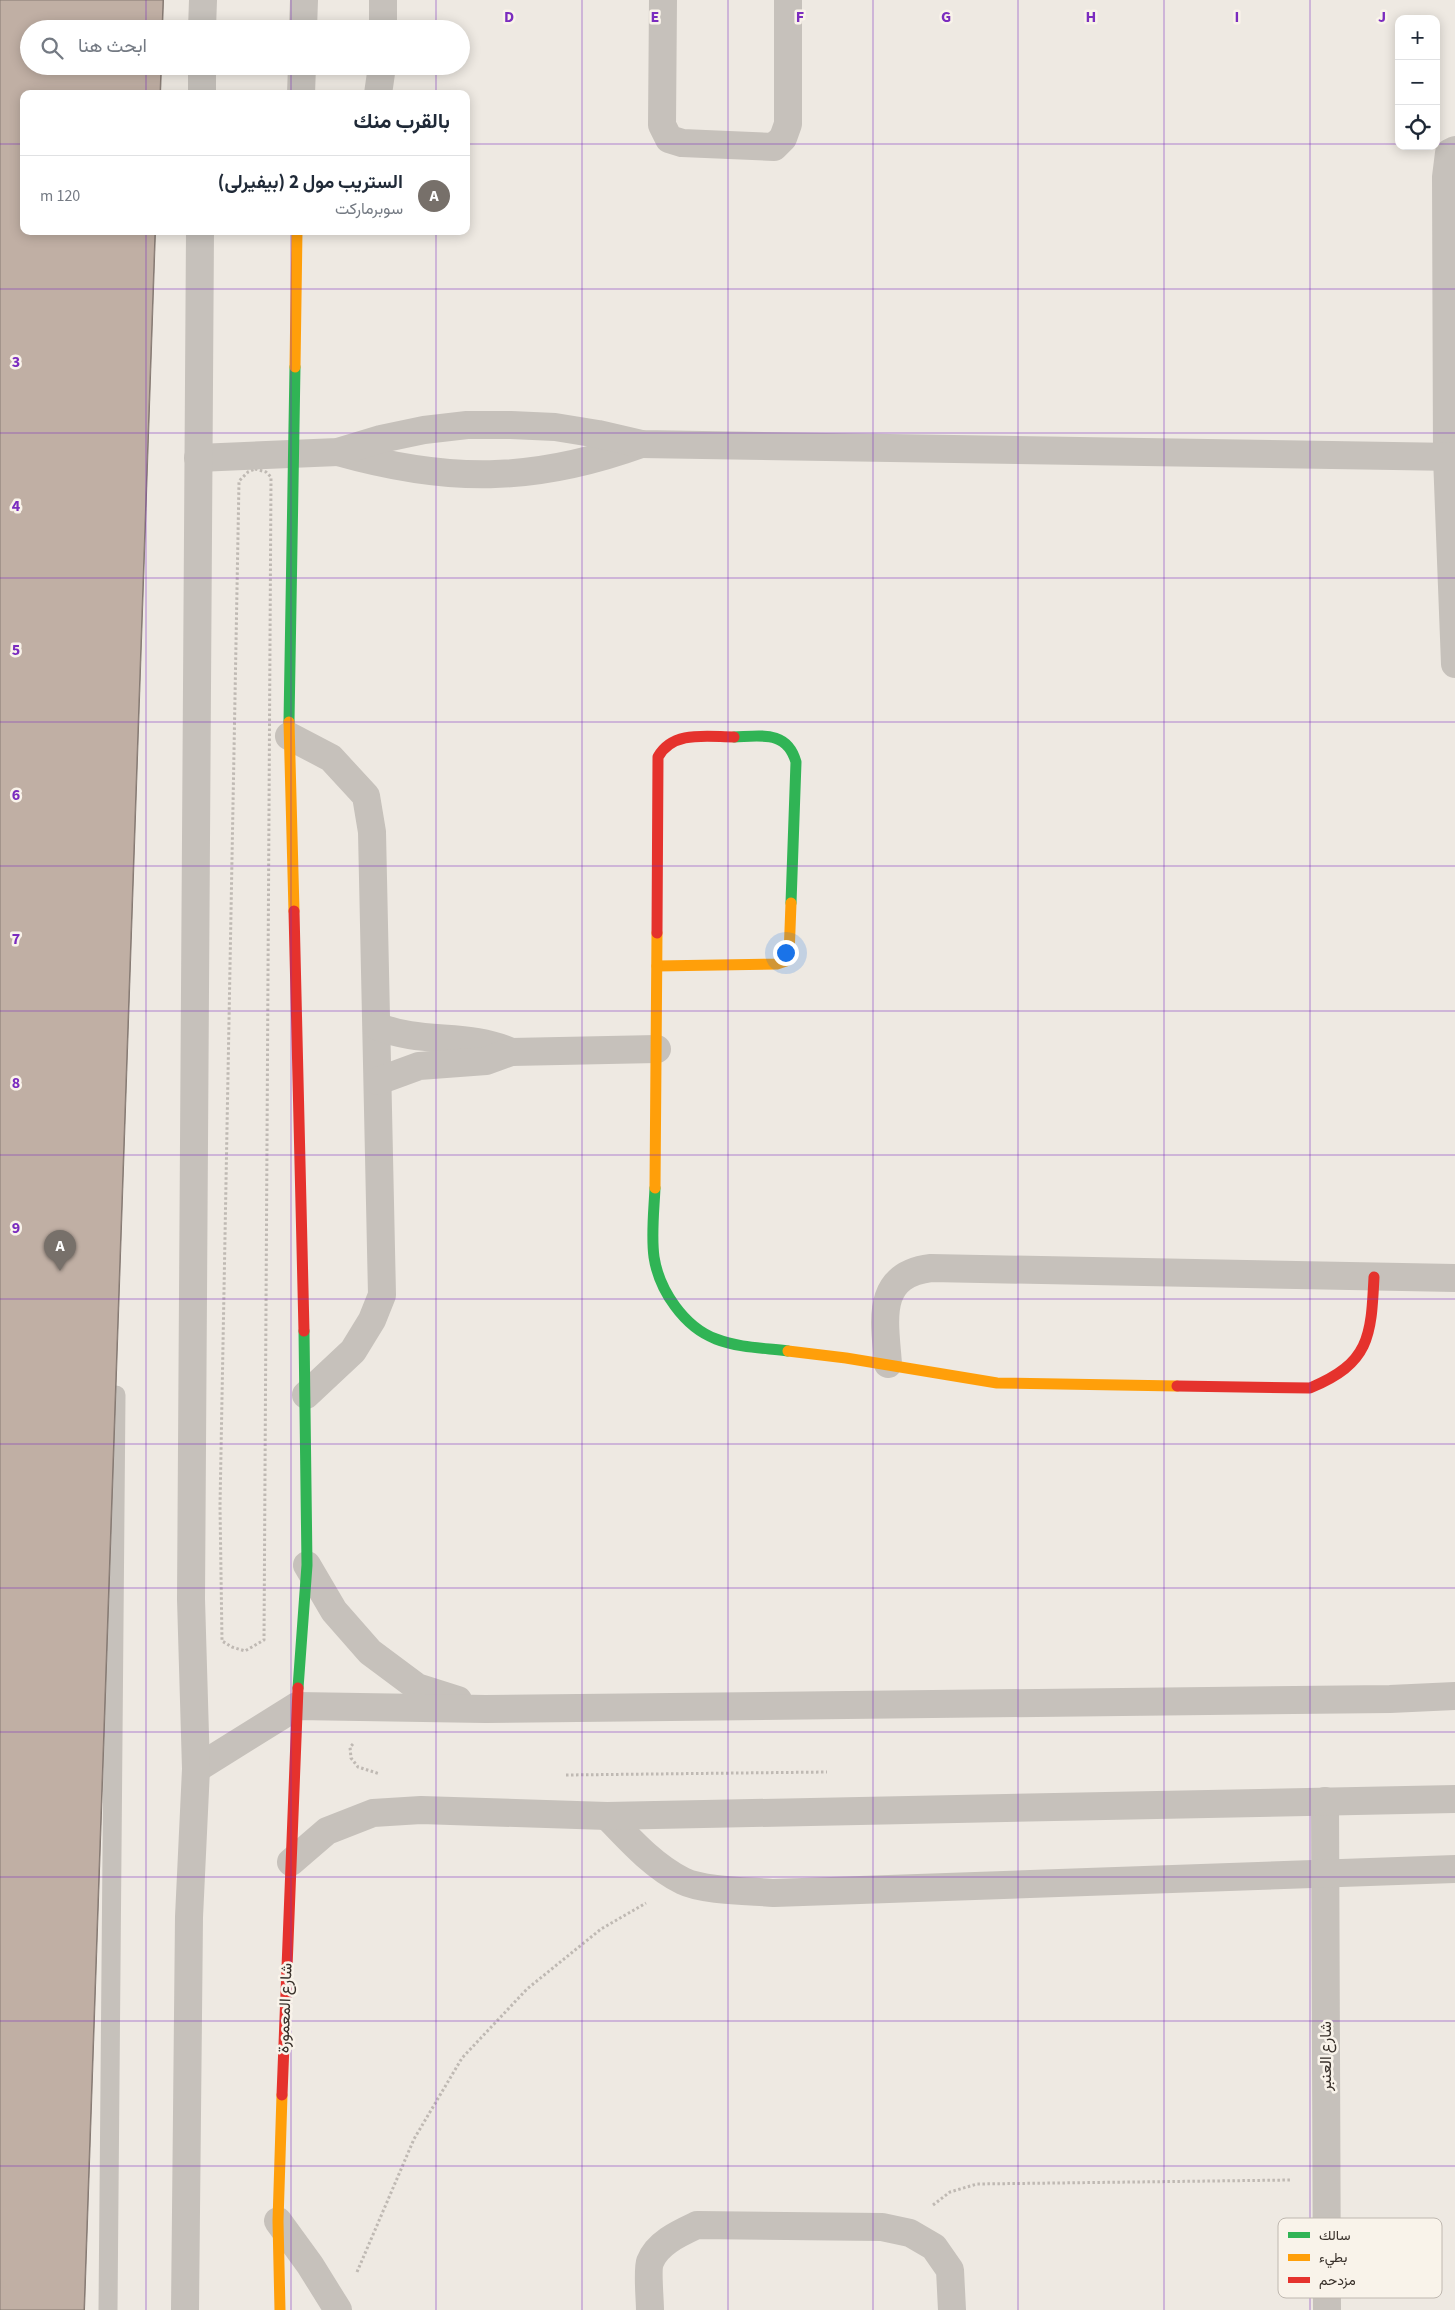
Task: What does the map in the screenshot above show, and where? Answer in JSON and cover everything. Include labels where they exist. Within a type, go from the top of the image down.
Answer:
[{"type":"street","points":[[202,20],[203,0]]},
{"type":"street","points":[[303,20],[304,0]]},
{"type":"street","points":[[383,0],[383,20]]},
{"type":"street","points":[[663,0],[662,125],[669,139],[682,143],[774,147],[783,138],[788,124],[788,0]]},
{"type":"street","points":[[202,75],[202,90]]},
{"type":"street","points":[[301,90],[302,75]]},
{"type":"street","points":[[379,90],[381,75]]},
{"type":"street","points":[[1455,150],[1449,153],[1446,177],[1455,664]]},
{"type":"street","points":[[185,2310],[188,1917],[196,1769],[191,1599],[200,235]]},
{"type":"street","name":"شارع المعمورة","points":[[280,2310],[278,2221],[291,1862],[297,1706],[307,1565],[306,1395],[289,736],[296,235]]},
{"type":"street","points":[[198,458],[338,452],[380,439],[424,430],[467,425],[555,427],[641,444],[1451,457]]},
{"type":"street","points":[[338,452],[380,464],[424,472],[512,475],[556,469],[599,459],[641,444]]},
{"type":"street","points":[[289,736],[331,758],[366,796],[372,832],[382,1295],[372,1320],[352,1351],[306,1395]]},
{"type":"street","points":[[657,966],[776,964],[786,961],[789,952],[796,762],[794,750],[787,741],[776,737],[764,736],[682,738],[671,741],[663,748],[658,757],[654,1257],[666,1293],[677,1309],[694,1326],[715,1339],[738,1345],[888,1364],[996,1383],[1310,1388],[1332,1380],[1351,1366],[1364,1347],[1372,1325],[1374,1276]]},
{"type":"street","points":[[377,1026],[404,1036],[487,1042],[511,1052]]},
{"type":"street","points":[[378,1081],[419,1066],[486,1061],[511,1052],[657,1049]]},
{"type":"street","points":[[888,1364],[885,1310],[887,1298],[894,1286],[902,1278],[916,1270],[951,1269],[1455,1278]]},
{"type":"street","points":[[307,1565],[334,1611],[370,1652],[418,1687],[486,1709]]},
{"type":"street","points":[[196,1769],[297,1706],[486,1709],[1390,1699],[1455,1696]]},
{"type":"street","points":[[291,1862],[327,1831],[373,1812],[421,1810],[607,1816],[1455,1798]]},
{"type":"street","name":"شارع العنبر","points":[[1325,1801],[1327,2218]]},
{"type":"street","points":[[607,1816],[640,1851],[684,1882],[726,1890],[774,1892],[1455,1869]]},
{"type":"street","points":[[278,2221],[310,2265],[338,2310]]},
{"type":"street","points":[[650,2310],[650,2262],[662,2246],[678,2234],[697,2225],[882,2227],[910,2233],[934,2247],[950,2270],[952,2310]]},
{"type":"lane","points":[[108,2310],[116,1373]]},
{"type":"lane","points":[[90,2021],[110,2021]]},
{"type":"path","points":[[255,469],[266,472],[272,477],[264,1640],[245,1651],[232,1647],[222,1641],[220,1506],[239,481],[248,472],[255,469]]},
{"type":"path","points":[[357,1738],[350,1747],[351,1758],[358,1767],[370,1772],[386,1775]]},
{"type":"path","points":[[561,1775],[829,1772]]},
{"type":"path","points":[[356,2276],[414,2139],[462,2058],[527,1988],[594,1935],[684,1882]]},
{"type":"path","points":[[910,2233],[926,2209],[950,2192],[977,2184],[1327,2179]]},
{"type":"building","points":[[0,0],[163,0],[162,20],[20,20],[20,75],[161,75],[160,90],[20,90],[20,235],[155,235],[84,2310],[0,2310]]},
{"type":"traffic: fast","points":[[289,722],[295,367]]},
{"type":"traffic: fast","points":[[734,737],[763,736],[780,740],[792,752],[796,762],[791,903]]},
{"type":"traffic: fast","points":[[655,1188],[654,1257],[661,1282],[675,1306],[694,1326],[716,1339],[743,1346],[788,1351]]},
{"type":"traffic: fast","points":[[298,1688],[307,1565],[304,1331]]},
{"type":"traffic: slow","points":[[295,367],[297,235]]},
{"type":"traffic: slow","points":[[289,722],[294,911]]},
{"type":"traffic: slow","points":[[657,966],[777,964],[786,961],[789,956],[791,903]]},
{"type":"traffic: slow","points":[[655,1188],[657,933]]},
{"type":"traffic: slow","points":[[788,1351],[846,1358],[997,1383],[1177,1386]]},
{"type":"traffic: slow","points":[[280,2310],[278,2221],[282,2095]]},
{"type":"traffic: jam","points":[[657,933],[658,757],[665,748],[673,742],[682,739],[702,736],[734,737]]},
{"type":"traffic: jam","points":[[294,911],[304,1331]]},
{"type":"traffic: jam","points":[[1177,1386],[1310,1388],[1330,1379],[1345,1369],[1356,1358],[1363,1346],[1371,1316],[1374,1277]]},
{"type":"traffic: jam","points":[[282,2095],[298,1688]]},
{"type":"place","name":"الستريب مول 2 (بيفيرلى)","points":[[60,1271]]}]
